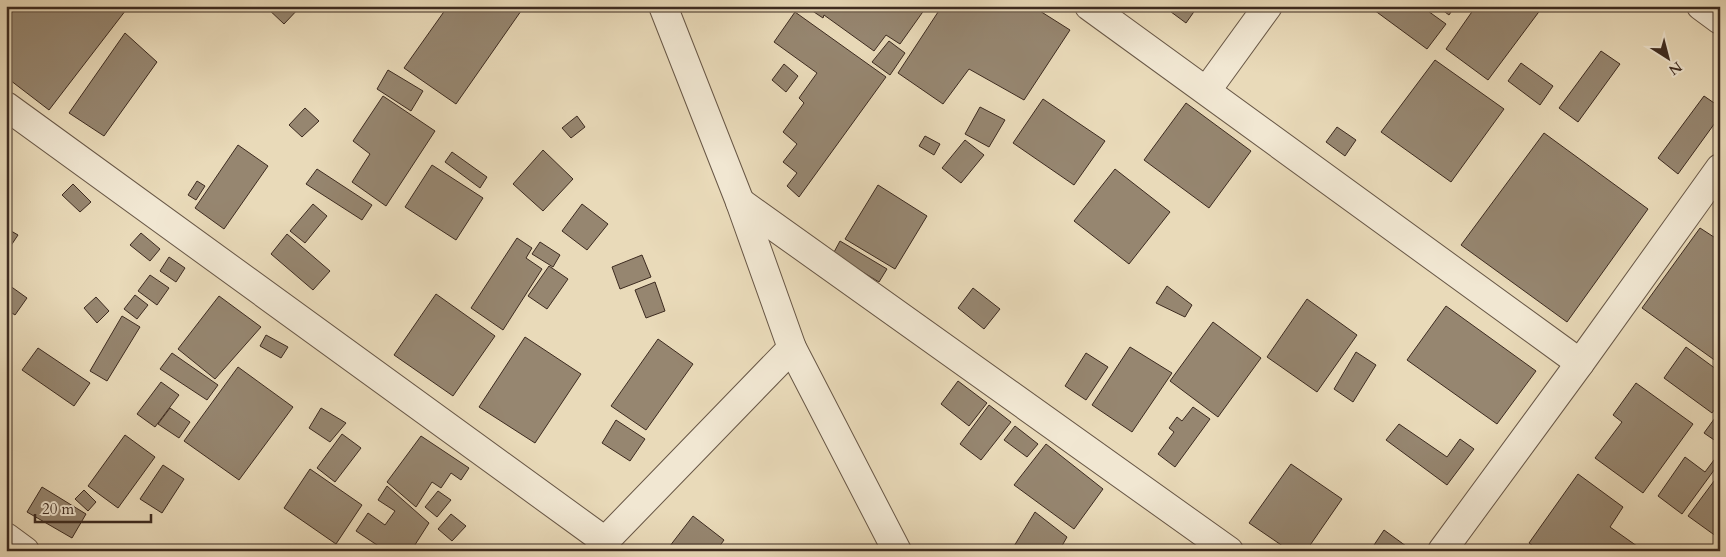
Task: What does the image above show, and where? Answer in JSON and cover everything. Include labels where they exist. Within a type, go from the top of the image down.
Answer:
[{"type":"street","points":[[663,6],[740,202],[792,348],[897,551]]},
{"type":"street","points":[[1089,6],[1580,362]]},
{"type":"street","points":[[1207,90],[1268,6]]},
{"type":"street","points":[[1701,6],[1720,20]]},
{"type":"street","points":[[6,106],[602,546],[792,348]]},
{"type":"street","points":[[1442,551],[1720,168]]},
{"type":"street","points":[[740,202],[1229,551]]},
{"type":"street","points":[[6,537],[25,551]]},
{"type":"building","points":[[6,6],[129,6],[49,110],[6,77]]},
{"type":"building","points":[[265,6],[301,6],[284,24]]},
{"type":"building","points":[[448,6],[514,6],[521,11],[456,104],[404,68]]},
{"type":"building","points":[[805,6],[927,6],[900,44],[886,35],[874,51],[824,15],[823,18]]},
{"type":"building","points":[[942,6],[1032,6],[1070,30],[1024,100],[969,69],[943,104],[898,73]]},
{"type":"building","points":[[1163,6],[1198,6],[1186,23]]},
{"type":"building","points":[[1376,6],[1421,6],[1446,24],[1427,49],[1374,10]]},
{"type":"building","points":[[1437,6],[1455,6],[1449,15]]},
{"type":"building","points":[[1476,6],[1537,6],[1541,9],[1488,80],[1446,49]]},
{"type":"building","points":[[795,12],[886,77],[799,197],[787,186],[797,173],[783,162],[797,144],[783,132],[804,103],[799,98],[817,73],[774,42]]},
{"type":"building","points":[[125,33],[157,62],[104,136],[69,113]]},
{"type":"building","points":[[889,41],[905,53],[890,75],[872,62]]},
{"type":"building","points":[[1601,51],[1620,64],[1578,122],[1559,108]]},
{"type":"building","points":[[1435,60],[1504,109],[1451,182],[1381,132]]},
{"type":"building","points":[[1521,63],[1553,86],[1540,105],[1508,81]]},
{"type":"building","points":[[784,64],[798,76],[786,92],[772,80]]},
{"type":"building","points":[[388,70],[423,91],[411,111],[377,89]]},
{"type":"building","points":[[383,96],[435,131],[386,206],[352,182],[370,154],[353,141]]},
{"type":"building","points":[[1704,96],[1720,107],[1720,116],[1678,174],[1658,158]]},
{"type":"building","points":[[1043,99],[1105,141],[1074,185],[1013,143]]},
{"type":"building","points":[[1186,103],[1251,151],[1209,208],[1144,160]]},
{"type":"building","points":[[980,107],[1005,120],[989,147],[965,134]]},
{"type":"building","points":[[305,108],[319,121],[302,137],[289,125]]},
{"type":"building","points":[[577,116],[585,127],[571,138],[562,128]]},
{"type":"building","points":[[1337,127],[1356,140],[1345,156],[1326,142]]},
{"type":"building","points":[[1544,133],[1648,209],[1567,322],[1461,245]]},
{"type":"building","points":[[925,136],[940,144],[934,155],[919,146]]},
{"type":"building","points":[[965,140],[984,155],[961,183],[942,168]]},
{"type":"building","points":[[238,145],[268,166],[224,229],[195,208]]},
{"type":"building","points":[[543,150],[573,179],[543,211],[513,184]]},
{"type":"building","points":[[452,152],[487,177],[480,188],[445,162]]},
{"type":"building","points":[[432,165],[483,198],[456,240],[405,207]]},
{"type":"building","points":[[317,169],[372,205],[362,220],[306,184]]},
{"type":"building","points":[[1115,169],[1170,212],[1129,264],[1074,221]]},
{"type":"building","points":[[197,181],[205,186],[196,200],[188,195]]},
{"type":"building","points":[[73,184],[91,202],[80,212],[62,195]]},
{"type":"building","points":[[878,185],[927,216],[895,269],[845,239]]},
{"type":"building","points":[[313,204],[327,216],[305,243],[290,231]]},
{"type":"building","points":[[582,204],[608,224],[587,250],[562,231]]},
{"type":"building","points":[[6,228],[18,235],[6,253]]},
{"type":"building","points":[[1700,228],[1720,241],[1720,364],[1642,308]]},
{"type":"building","points":[[141,233],[160,249],[150,261],[130,245]]},
{"type":"building","points":[[287,234],[330,271],[313,290],[271,254]]},
{"type":"building","points":[[517,238],[532,248],[526,258],[542,269],[503,330],[471,308]]},
{"type":"building","points":[[840,241],[887,269],[879,282],[833,254]]},
{"type":"building","points":[[540,242],[560,255],[553,267],[532,254]]},
{"type":"building","points":[[642,255],[651,277],[620,289],[612,267]]},
{"type":"building","points":[[169,257],[185,268],[176,282],[160,271]]},
{"type":"building","points":[[549,266],[568,279],[547,309],[528,296]]},
{"type":"building","points":[[150,275],[169,288],[157,305],[138,291]]},
{"type":"building","points":[[655,282],[665,311],[646,318],[635,290]]},
{"type":"building","points":[[6,283],[27,298],[15,315],[6,309]]},
{"type":"building","points":[[1167,286],[1192,305],[1185,317],[1156,303]]},
{"type":"building","points":[[973,288],[1000,309],[984,329],[958,308]]},
{"type":"building","points":[[436,294],[495,336],[453,396],[394,355]]},
{"type":"building","points":[[135,295],[148,305],[137,319],[124,309]]},
{"type":"building","points":[[219,296],[261,327],[215,379],[178,349]]},
{"type":"building","points":[[96,297],[109,311],[97,323],[84,308]]},
{"type":"building","points":[[1307,299],[1357,335],[1317,392],[1267,357]]},
{"type":"building","points":[[1446,306],[1536,371],[1497,424],[1407,360]]},
{"type":"building","points":[[122,316],[140,327],[107,381],[90,371]]},
{"type":"building","points":[[1213,322],[1261,358],[1218,417],[1170,381]]},
{"type":"building","points":[[266,335],[288,347],[281,358],[260,346]]},
{"type":"building","points":[[525,337],[581,374],[535,443],[479,407]]},
{"type":"building","points":[[658,339],[693,364],[646,430],[611,406]]},
{"type":"building","points":[[1130,347],[1172,373],[1132,432],[1092,405]]},
{"type":"building","points":[[1686,347],[1720,372],[1720,402],[1712,413],[1664,378]]},
{"type":"building","points":[[38,348],[90,383],[74,406],[22,370]]},
{"type":"building","points":[[1356,352],[1376,365],[1353,402],[1334,389]]},
{"type":"building","points":[[172,353],[218,385],[207,400],[160,369]]},
{"type":"building","points":[[1086,353],[1108,367],[1086,400],[1065,386]]},
{"type":"building","points":[[238,367],[293,407],[239,480],[184,441]]},
{"type":"building","points":[[958,381],[987,403],[969,426],[941,404]]},
{"type":"building","points":[[161,382],[179,395],[155,427],[137,414]]},
{"type":"building","points":[[1636,383],[1693,424],[1643,493],[1595,458],[1622,422],[1613,415]]},
{"type":"building","points":[[989,405],[1011,422],[981,460],[960,444]]},
{"type":"building","points":[[1193,407],[1210,419],[1175,467],[1158,454],[1174,432],[1169,428],[1177,417],[1182,421]]},
{"type":"building","points":[[170,408],[190,422],[179,438],[158,424]]},
{"type":"building","points":[[321,408],[346,423],[330,442],[309,428]]},
{"type":"building","points":[[1720,411],[1720,444],[1704,433]]},
{"type":"building","points":[[616,420],[645,439],[630,461],[602,443]]},
{"type":"building","points":[[1399,424],[1447,457],[1460,439],[1474,449],[1447,485],[1386,440]]},
{"type":"building","points":[[1015,426],[1038,444],[1027,457],[1004,440]]},
{"type":"building","points":[[342,434],[361,448],[335,482],[317,468]]},
{"type":"building","points":[[125,435],[155,457],[118,508],[88,486]]},
{"type":"building","points":[[421,436],[469,468],[461,480],[451,473],[441,488],[432,482],[416,507],[387,482]]},
{"type":"building","points":[[1046,444],[1103,489],[1074,529],[1014,485]]},
{"type":"building","points":[[1720,452],[1720,462],[1682,514],[1658,496],[1685,457],[1705,472]]},
{"type":"building","points":[[1291,464],[1342,499],[1306,551],[1290,551],[1249,523]]},
{"type":"building","points":[[163,465],[184,479],[162,513],[140,499]]},
{"type":"building","points":[[310,469],[362,505],[336,544],[284,508]]},
{"type":"building","points":[[1720,473],[1720,539],[1688,516]]},
{"type":"building","points":[[1578,474],[1623,507],[1610,527],[1644,551],[1540,551],[1529,543]]},
{"type":"building","points":[[387,486],[429,523],[411,551],[386,551],[356,531],[368,513],[385,525],[395,511],[378,500]]},
{"type":"building","points":[[42,487],[86,514],[72,538],[27,512]]},
{"type":"building","points":[[84,490],[96,502],[88,511],[75,499]]},
{"type":"building","points":[[438,491],[451,500],[437,517],[425,507]]},
{"type":"building","points":[[1035,512],[1067,537],[1059,551],[1011,551]]},
{"type":"building","points":[[451,514],[466,526],[452,541],[438,529]]},
{"type":"building","points":[[693,516],[724,540],[716,551],[666,551]]},
{"type":"building","points":[[1384,530],[1406,546],[1403,551],[1370,551]]}]
